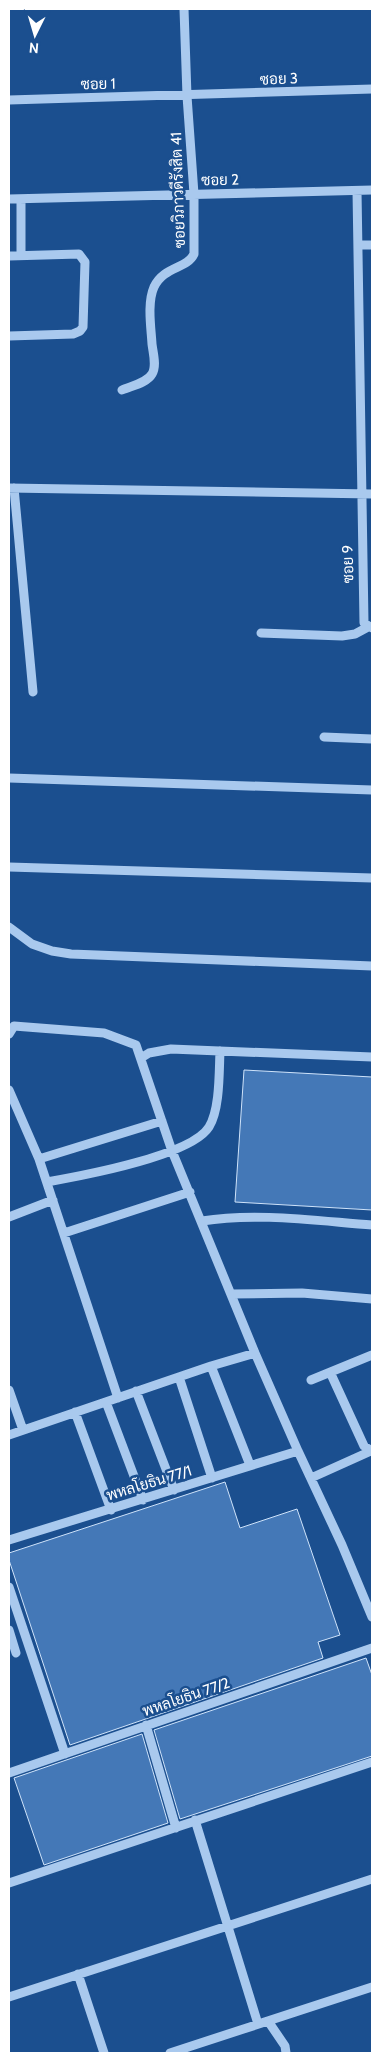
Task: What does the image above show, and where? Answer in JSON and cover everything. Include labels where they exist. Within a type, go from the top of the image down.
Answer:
[{"type":"street","name":"ซอยวิภาวดีรังสิต 41","points":[[122,390],[146,380],[153,374],[154,362],[150,304],[153,289],[159,278],[192,259],[194,254],[194,194],[187,96],[184,9]]},
{"type":"street","name":"ซอย 3","points":[[187,96],[372,90]]},
{"type":"street","name":"ซอย 1","points":[[9,100],[187,96]]},
{"type":"street","name":"ซอย 2","points":[[9,199],[372,190]]},
{"type":"street","name":"ซอย 9","points":[[358,191],[364,623],[370,628]]},
{"type":"street","points":[[21,199],[21,256]]},
{"type":"street","points":[[358,245],[372,245]]},
{"type":"street","points":[[9,256],[79,254],[85,262],[83,327],[80,331],[73,334],[9,336]]},
{"type":"street","points":[[33,692],[12,488],[372,494]]},
{"type":"street","points":[[261,633],[342,636],[355,634],[370,628]]},
{"type":"street","points":[[324,737],[372,739]]},
{"type":"street","points":[[9,778],[372,790]]},
{"type":"street","points":[[9,867],[372,878]]},
{"type":"street","points":[[9,927],[32,944],[52,951],[71,954],[372,966]]},
{"type":"street","points":[[9,1034],[11,1024],[104,1033],[136,1045],[172,1151],[255,1353],[372,1617]]},
{"type":"street","points":[[141,1058],[150,1053],[171,1049],[372,1057]]},
{"type":"street","points":[[47,1182],[121,1167],[172,1151],[208,1129],[214,1117],[220,1051]]},
{"type":"street","points":[[9,1090],[39,1159],[118,1398]]},
{"type":"street","points":[[39,1159],[162,1121]]},
{"type":"street","points":[[64,1233],[190,1192]]},
{"type":"street","points":[[9,1217],[53,1200]]},
{"type":"street","points":[[202,1221],[229,1217],[372,1224]]},
{"type":"street","points":[[231,1294],[302,1293],[372,1299]]},
{"type":"street","points":[[9,1435],[211,1366],[255,1353]]},
{"type":"street","points":[[311,1380],[372,1355]]},
{"type":"street","points":[[211,1366],[250,1465]]},
{"type":"street","points":[[330,1372],[364,1446],[372,1451]]},
{"type":"street","points":[[178,1377],[212,1478]]},
{"type":"street","points":[[9,1390],[22,1430]]},
{"type":"street","points":[[136,1392],[174,1490]]},
{"type":"street","points":[[106,1402],[143,1500]]},
{"type":"street","points":[[75,1412],[111,1510]]},
{"type":"street","name":"พหลโยธิน 77/1","points":[[9,1540],[298,1451]]},
{"type":"street","points":[[310,1478],[372,1451]]},
{"type":"street","points":[[9,1587],[65,1754]]},
{"type":"street","points":[[9,1630],[12,1655],[30,1649]]},
{"type":"street","name":"พหลโยธิน 77/2","points":[[9,1773],[372,1648]]},
{"type":"street","points":[[146,1725],[176,1828]]},
{"type":"street","points":[[9,1883],[372,1762]]},
{"type":"street","points":[[195,1820],[258,2024]]},
{"type":"street","points":[[9,1997],[372,1878]]},
{"type":"street","points":[[78,1974],[104,2053]]},
{"type":"street","points":[[170,2053],[372,1987]]},
{"type":"street","points":[[268,2021],[284,2046],[286,2053]]},
{"type":"building","points":[[244,1070],[372,1077],[372,1210],[235,1202]]},
{"type":"building","points":[[225,1482],[240,1528],[297,1509],[340,1635],[318,1642],[323,1658],[70,1745],[9,1560],[9,1553]]},
{"type":"building","points":[[366,1658],[372,1675],[372,1756],[180,1819],[154,1730]]},
{"type":"building","points":[[142,1734],[168,1823],[44,1865],[14,1778]]}]
